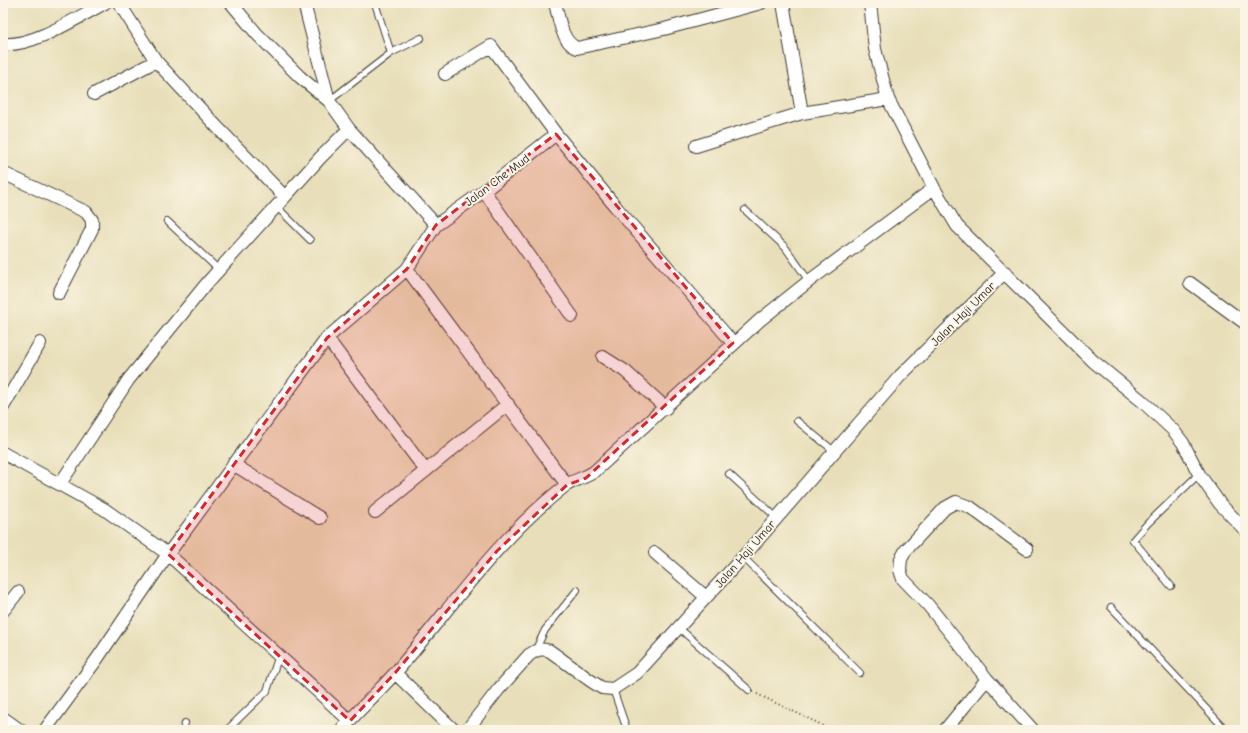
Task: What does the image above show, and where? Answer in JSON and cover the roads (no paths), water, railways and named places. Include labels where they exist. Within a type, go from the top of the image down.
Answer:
[{"type":"street","points":[[3,44],[22,44],[37,38],[105,3]]},
{"type":"street","points":[[119,3],[156,61],[285,197]]},
{"type":"street","points":[[45,730],[97,659],[168,554],[327,338],[408,269],[436,225],[349,129],[329,101],[300,77],[257,34],[231,3]]},
{"type":"street","points":[[304,3],[329,101]]},
{"type":"street","points":[[555,3],[567,40],[572,46],[577,48],[664,29],[761,3]]},
{"type":"street","points":[[783,3],[802,113]]},
{"type":"street","points":[[870,3],[876,49],[888,100],[934,188],[957,226],[1005,272],[1055,325],[1093,361],[1147,405],[1173,430],[1183,443],[1200,474],[1220,504],[1245,530]]},
{"type":"street","points":[[445,74],[491,46],[556,134],[733,343]]},
{"type":"street","points":[[94,94],[156,61]]},
{"type":"street","points":[[696,146],[802,113],[888,100]]},
{"type":"street","points":[[60,484],[129,379],[219,270],[276,206],[349,129]]},
{"type":"street","name":"Jalan Che Mud","points":[[436,225],[484,191],[556,134]]},
{"type":"street","points":[[3,173],[86,212],[92,220],[92,228],[59,293]]},
{"type":"street","points":[[341,730],[395,673],[468,584],[527,520],[567,485],[586,478],[595,471],[666,408],[733,343],[809,281],[934,188]]},
{"type":"street","points":[[484,191],[572,316]]},
{"type":"street","points":[[408,269],[567,485]]},
{"type":"street","name":"Jalan Haji Umar","points":[[613,689],[637,673],[743,557],[900,376],[1005,272]]},
{"type":"street","points":[[1190,283],[1245,323]]},
{"type":"street","points":[[327,338],[426,471]]},
{"type":"street","points":[[3,407],[40,343]]},
{"type":"street","points":[[603,357],[626,371],[666,408]]},
{"type":"street","points":[[375,512],[508,404]]},
{"type":"street","points":[[3,453],[104,509],[168,554],[350,721]]},
{"type":"street","points":[[234,464],[320,518]]},
{"type":"street","points":[[1027,549],[970,507],[956,502],[945,508],[906,550],[901,559],[900,570],[903,579],[928,605],[987,679],[1032,730]]},
{"type":"street","points":[[655,553],[706,597]]},
{"type":"street","points":[[3,611],[18,592]]},
{"type":"street","points":[[467,730],[498,690],[529,655],[542,649],[550,651],[602,688],[613,689]]},
{"type":"street","points":[[395,673],[454,730]]},
{"type":"street","points":[[945,730],[987,679]]},
{"type":"street","points":[[3,718],[20,730]]},
{"type":"lane","points":[[375,3],[391,54]]},
{"type":"lane","points":[[329,101],[391,54],[422,38]]},
{"type":"lane","points":[[276,206],[310,240]]},
{"type":"lane","points":[[745,210],[785,247],[809,281]]},
{"type":"lane","points":[[167,221],[219,270]]},
{"type":"lane","points":[[797,421],[834,451]]},
{"type":"lane","points":[[729,474],[777,518]]},
{"type":"lane","points":[[1171,586],[1133,540],[1148,523],[1200,474]]},
{"type":"lane","points":[[743,557],[860,673]]},
{"type":"lane","points":[[535,651],[545,630],[577,590]]},
{"type":"lane","points":[[1111,607],[1226,730]]},
{"type":"lane","points":[[679,628],[749,690]]},
{"type":"lane","points":[[227,730],[267,691],[279,656]]},
{"type":"lane","points":[[613,689],[627,730]]},
{"type":"lane","points":[[182,730],[185,723]]}]
